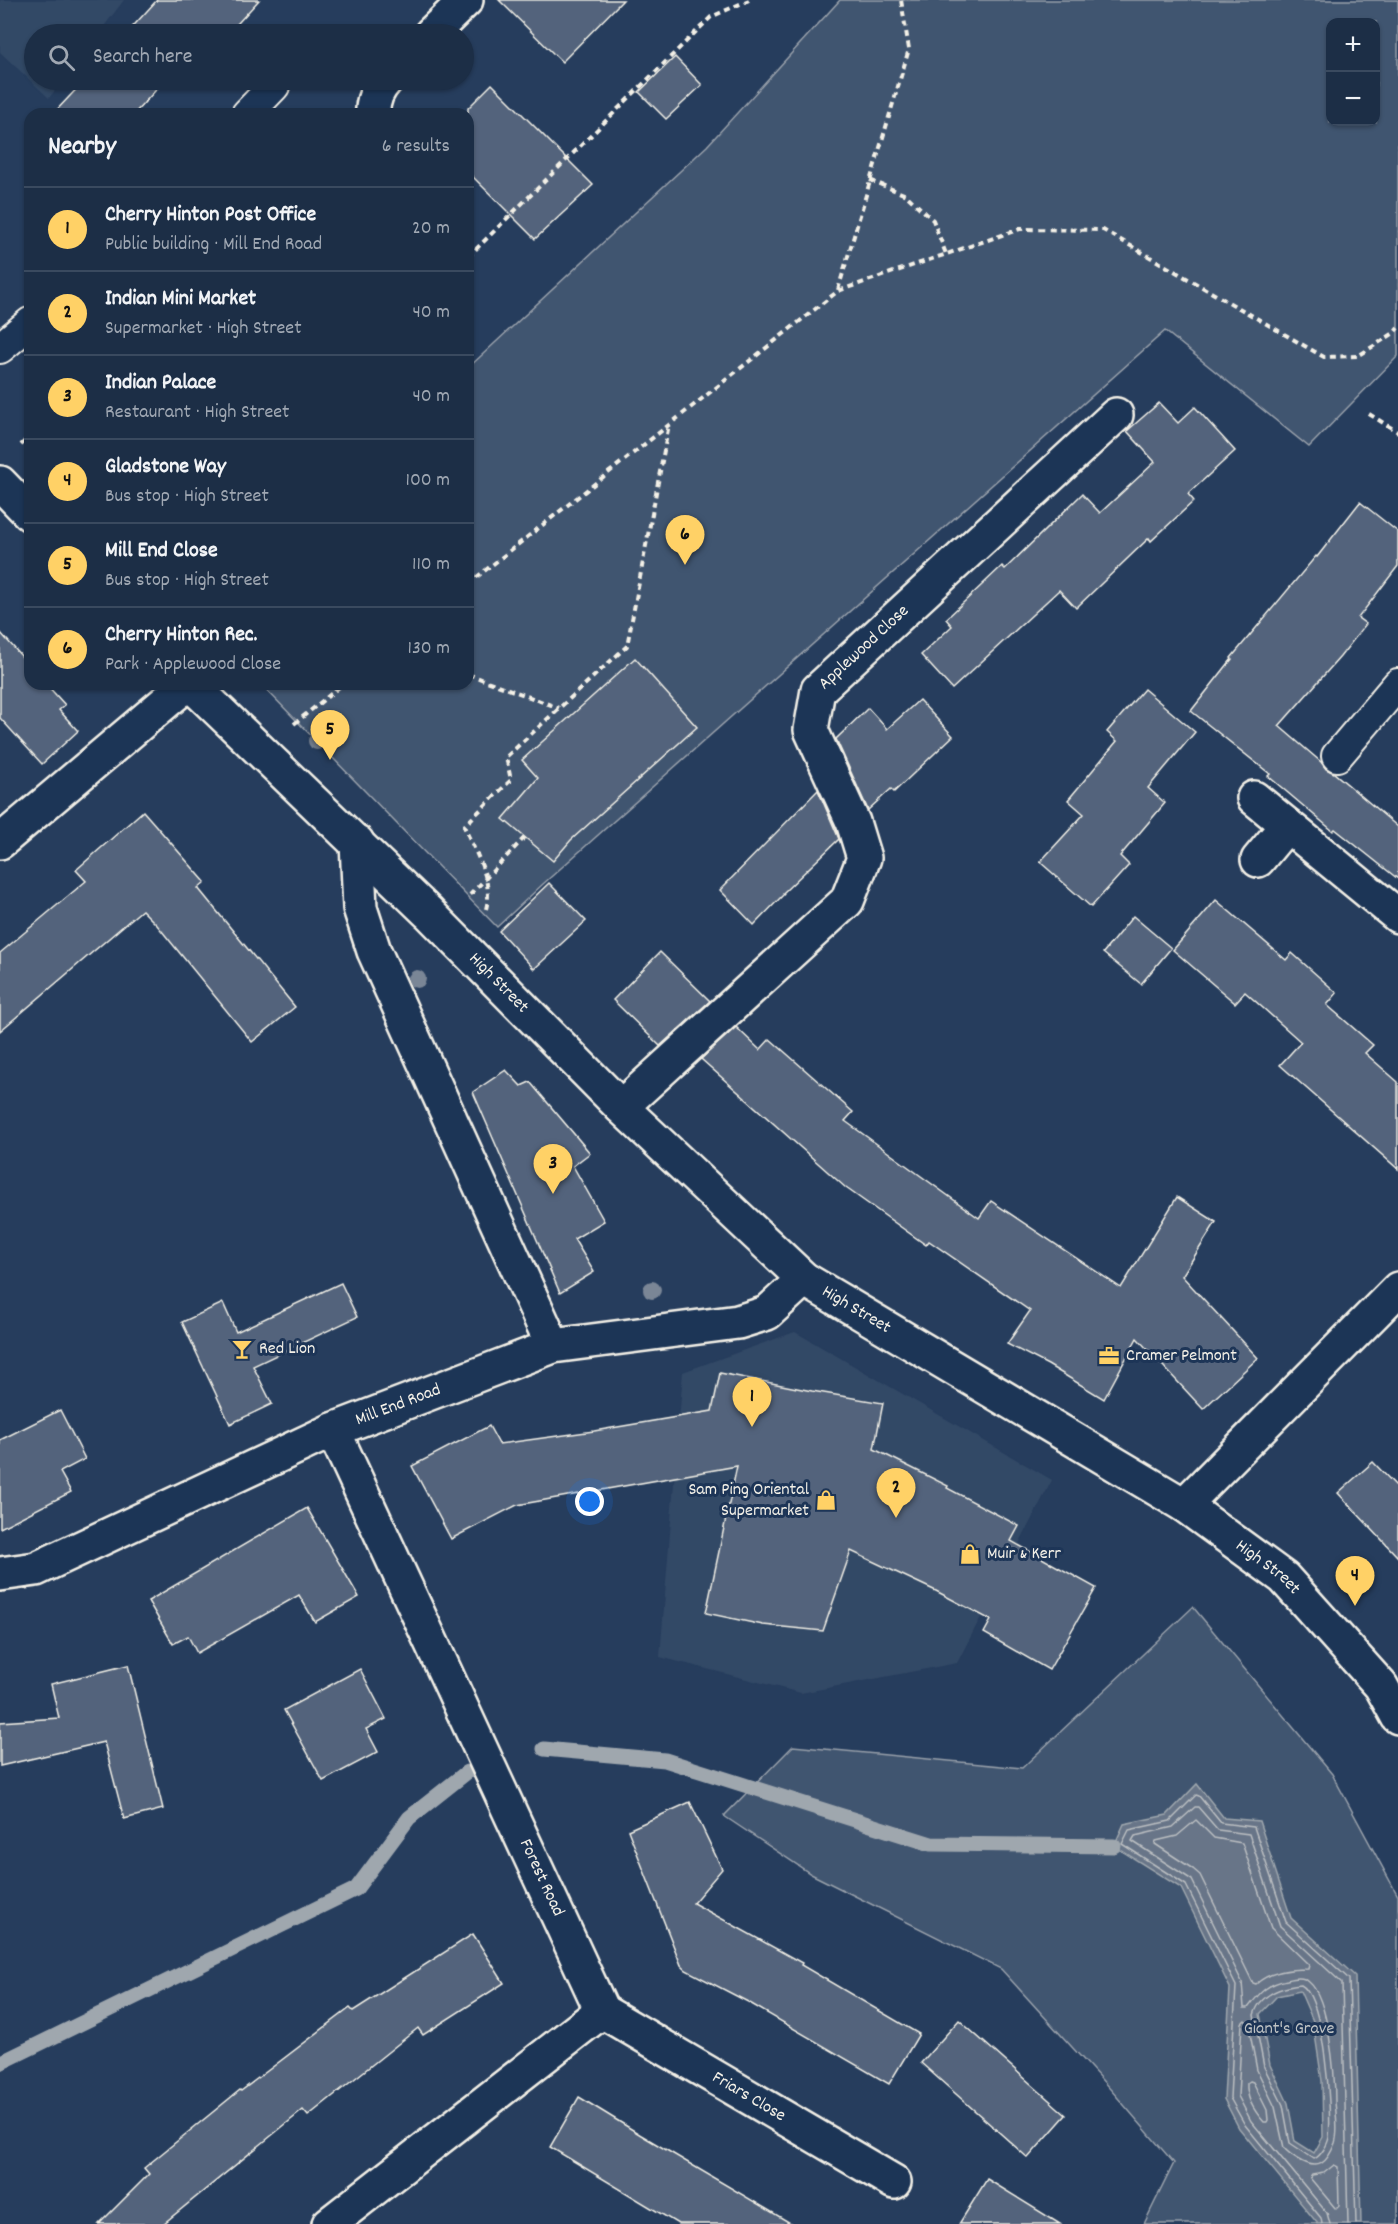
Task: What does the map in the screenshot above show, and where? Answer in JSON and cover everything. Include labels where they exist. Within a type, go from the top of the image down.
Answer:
[{"type":"street","points":[[441,24],[466,0]]},
{"type":"street","points":[[373,108],[379,90]]},
{"type":"street","name":"Applewood Close","points":[[621,1107],[847,900],[864,858],[853,822],[811,730],[818,690],[1116,415]]},
{"type":"street","points":[[0,483],[24,508]]},
{"type":"street","points":[[0,842],[182,690]]},
{"type":"street","name":"High Street","points":[[195,690],[357,842],[621,1107],[804,1280],[1184,1505],[1284,1578],[1381,1686],[1398,1717]]},
{"type":"street","points":[[1254,798],[1398,916]]},
{"type":"street","points":[[1258,860],[1287,825]]},
{"type":"street","points":[[357,842],[360,908],[374,951],[553,1346]]},
{"type":"street","name":"Mill End Road","points":[[0,1574],[36,1569],[333,1430],[553,1346],[738,1322],[767,1313],[804,1280]]},
{"type":"street","points":[[1184,1505],[1398,1289]]},
{"type":"street","name":"Forest Road","points":[[333,1430],[602,2011]]},
{"type":"street","points":[[329,2224],[602,2011]]},
{"type":"street","name":"Friars Close","points":[[602,2011],[894,2182]]},
{"type":"lane","points":[[253,108],[270,90]]},
{"type":"lane","points":[[0,348],[24,327]]},
{"type":"lane","points":[[1337,756],[1398,684]]},
{"type":"path","points":[[474,251],[711,16],[749,0]]},
{"type":"path","points":[[838,291],[909,49],[901,0]]},
{"type":"path","points":[[870,180],[906,195],[933,220],[946,254]]},
{"type":"path","points":[[474,579],[838,291],[1020,229],[1103,230],[1324,357],[1358,356],[1394,333],[1398,328]]},
{"type":"path","points":[[1369,414],[1398,432]]},
{"type":"path","points":[[485,914],[489,896],[487,879],[464,826],[511,780],[506,757],[627,646],[669,423]]},
{"type":"path","points":[[21,446],[24,443]]},
{"type":"path","points":[[474,676],[559,708]]},
{"type":"path","points":[[260,750],[335,690]]},
{"type":"path","points":[[463,902],[525,837]]},
{"type":"shaded area","points":[[0,0],[124,0],[106,24],[24,24],[24,75],[0,52]]},
{"type":"shaded area","points":[[40,90],[55,90],[49,98]]},
{"type":"shaded area","points":[[795,1332],[1052,1480],[957,1663],[801,1693],[660,1657],[683,1372]]},
{"type":"green space","points":[[840,0],[1398,0],[1398,356],[1309,447],[1165,331],[497,927],[267,690],[474,690],[474,362],[707,146]]},
{"type":"green space","name":"Giant's Grave","points":[[1193,1607],[1332,1774],[1398,1896],[1398,2224],[1144,2224],[1174,2163],[1001,1969],[811,1874],[724,1816],[793,1746],[1022,1768]]},
{"type":"water","points":[[1197,1784],[1224,1818],[1259,1821],[1291,1918],[1355,1976],[1361,2224],[1318,2224],[1239,2128],[1224,2099],[1230,1988],[1181,1888],[1114,1846],[1124,1824],[1167,1815]],"holes":[[[1300,1991],[1313,2021],[1322,2081],[1323,2137],[1314,2153],[1295,2141],[1288,2103],[1270,2065],[1260,2014],[1277,1996]]]},
{"type":"building","points":[[157,0],[259,0],[237,24],[135,24]]},
{"type":"building","points":[[499,0],[623,0],[562,62]]},
{"type":"building","points":[[675,57],[702,85],[666,119],[639,92]]},
{"type":"building","points":[[492,84],[593,185],[535,239],[474,178],[474,108],[468,108]]},
{"type":"building","points":[[76,90],[156,90],[139,108],[59,108]]},
{"type":"building","points":[[1159,403],[1178,423],[1195,407],[1235,451],[1188,494],[1194,501],[1151,541],[1149,538],[1076,608],[1059,590],[952,689],[921,655],[952,626],[946,619],[1002,566],[1005,569],[1082,494],[1100,513],[1155,462],[1127,431]]},
{"type":"building","points":[[1360,502],[1398,532],[1398,566],[1358,618],[1366,624],[1279,726],[1326,769],[1334,773],[1398,827],[1398,879],[1335,829],[1333,831],[1268,776],[1270,774],[1191,711],[1231,658],[1317,557]]},
{"type":"building","points":[[0,632],[24,659],[24,690],[51,690],[65,705],[59,710],[78,731],[42,764],[0,718]]},
{"type":"building","points":[[635,658],[697,727],[571,840],[553,861],[503,819],[538,778],[522,760]]},
{"type":"building","points":[[1144,689],[1195,732],[1148,788],[1165,803],[1120,856],[1129,865],[1091,907],[1040,862],[1084,814],[1068,800],[1117,741],[1107,732]]},
{"type":"building","points":[[919,700],[953,736],[894,792],[891,789],[868,810],[836,739],[868,708],[887,729]]},
{"type":"building","points":[[818,790],[839,839],[783,893],[754,925],[720,890]]},
{"type":"building","points":[[143,811],[205,882],[198,888],[295,1007],[252,1042],[157,925],[142,910],[0,1031],[0,953],[86,881],[76,870]]},
{"type":"building","points":[[549,883],[586,921],[534,969],[499,931]]},
{"type":"building","points":[[1216,900],[1286,960],[1292,953],[1337,993],[1327,1005],[1373,1045],[1365,1053],[1398,1082],[1398,1169],[1280,1065],[1301,1042],[1245,992],[1235,1003],[1173,950]]},
{"type":"building","points":[[1133,916],[1171,948],[1141,984],[1103,953]]},
{"type":"building","points":[[660,952],[710,1001],[660,1046],[613,1000]]},
{"type":"building","points":[[736,1027],[760,1050],[770,1039],[853,1112],[845,1121],[979,1218],[991,1201],[1121,1288],[1177,1197],[1216,1222],[1182,1276],[1258,1358],[1203,1409],[1137,1338],[1104,1399],[1048,1365],[1007,1344],[1030,1311],[929,1241],[926,1245],[846,1188],[701,1059]]},
{"type":"building","points":[[506,1070],[521,1086],[530,1082],[590,1153],[573,1166],[604,1221],[574,1239],[594,1272],[560,1293],[473,1092]]},
{"type":"building","name":"Red Lion","points":[[341,1283],[357,1317],[253,1366],[272,1404],[230,1424],[182,1322],[223,1303],[236,1332]]},
{"type":"building","points":[[720,1373],[883,1403],[874,1449],[948,1486],[947,1488],[1019,1526],[1011,1541],[1096,1588],[1049,1670],[984,1633],[991,1620],[851,1551],[823,1631],[763,1625],[706,1613],[737,1466],[517,1505],[451,1539],[412,1466],[489,1426],[499,1444],[712,1411]]},
{"type":"building","points":[[60,1410],[85,1459],[60,1472],[71,1492],[0,1528],[0,1440]]},
{"type":"building","points":[[1373,1462],[1398,1488],[1398,1557],[1338,1493]]},
{"type":"building","points":[[307,1508],[359,1597],[315,1622],[299,1595],[197,1653],[188,1636],[173,1644],[148,1601]]},
{"type":"building","points":[[128,1665],[163,1809],[124,1819],[104,1742],[0,1766],[0,1722],[59,1718],[51,1684]]},
{"type":"building","points":[[360,1669],[386,1719],[366,1729],[378,1752],[323,1781],[284,1710]]},
{"type":"building","points":[[690,1802],[722,1869],[693,1903],[802,1963],[801,1965],[919,2034],[889,2084],[748,2002],[686,1970],[681,1965],[628,1830]]},
{"type":"building","points":[[473,1934],[504,1983],[423,2035],[418,2028],[308,2116],[303,2110],[163,2224],[99,2224],[149,2174],[144,2168],[240,2090],[350,2008],[353,2011]]},
{"type":"building","points":[[959,2020],[1066,2115],[1028,2158],[921,2063]]},
{"type":"building","points":[[579,2097],[792,2224],[678,2224],[550,2147]]},
{"type":"building","points":[[987,2179],[1060,2224],[959,2224]]},
{"type":"waterway","points":[[544,1749],[665,1760],[931,1844],[1114,1846]]},
{"type":"waterway","points":[[0,2063],[356,1889],[409,1818],[467,1772]]},
{"type":"place","name":"Cherry Hinton Rec.","points":[[685,565]]},
{"type":"place","name":"Mill End Close","points":[[330,760]]},
{"type":"place","name":"Indian Palace","points":[[553,1194]]},
{"type":"place","name":"Red Lion","points":[[242,1349]]},
{"type":"place","name":"Cramer Pelmont","points":[[1109,1356]]},
{"type":"place","name":"Cherry Hinton Post Office","points":[[752,1427]]},
{"type":"place","name":"Sam Ping Oriental Supermarket","points":[[826,1500]]},
{"type":"place","name":"Indian Mini Market","points":[[896,1518]]},
{"type":"place","name":"Muir & Kerr","points":[[970,1554]]},
{"type":"place","name":"Gladstone Way","points":[[1355,1606]]}]
